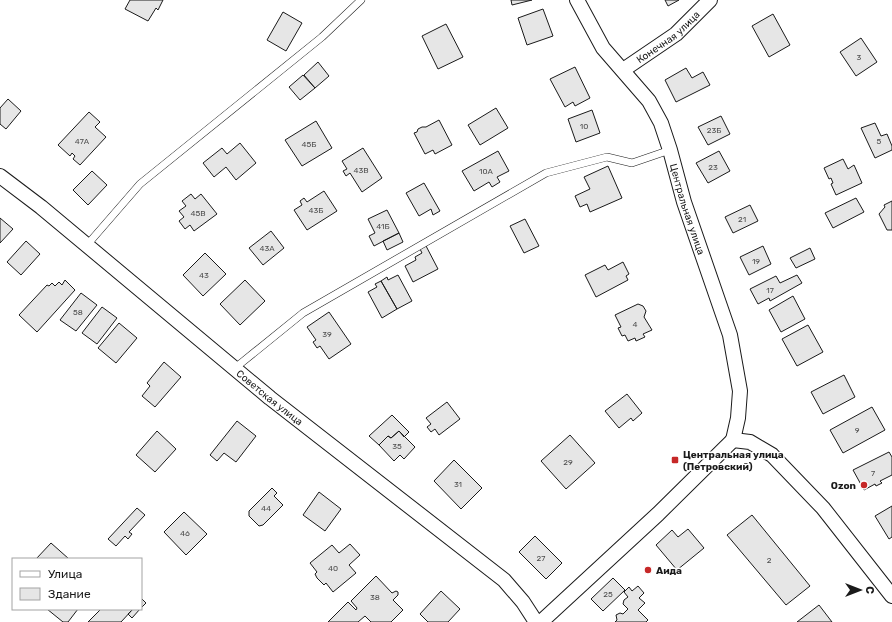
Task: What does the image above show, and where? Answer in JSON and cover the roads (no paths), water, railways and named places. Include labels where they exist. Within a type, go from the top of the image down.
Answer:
[{"type":"street","name":"Центральная улица","points":[[577,0],[603,48],[649,101],[661,123],[684,202],[730,335],[740,391],[738,418],[733,440]]},
{"type":"street","name":"Конечная улица","points":[[623,70],[676,34],[710,0]]},
{"type":"street","name":"Советская улица","points":[[0,176],[41,207],[270,398],[504,580],[523,602],[536,622]]},
{"type":"street","points":[[541,622],[658,514],[733,440],[750,442],[772,455],[822,508],[892,596]]},
{"type":"lane","points":[[87,245],[140,184],[322,37],[361,0]]},
{"type":"lane","points":[[235,368],[303,313],[546,173],[607,157],[632,163],[670,150]]},
{"type":"place","name":"Центральная улица (Петровский)","points":[[675,460]]},
{"type":"place","name":"Ozon","points":[[864,485]]},
{"type":"place","name":"Аида","points":[[648,570]]}]
